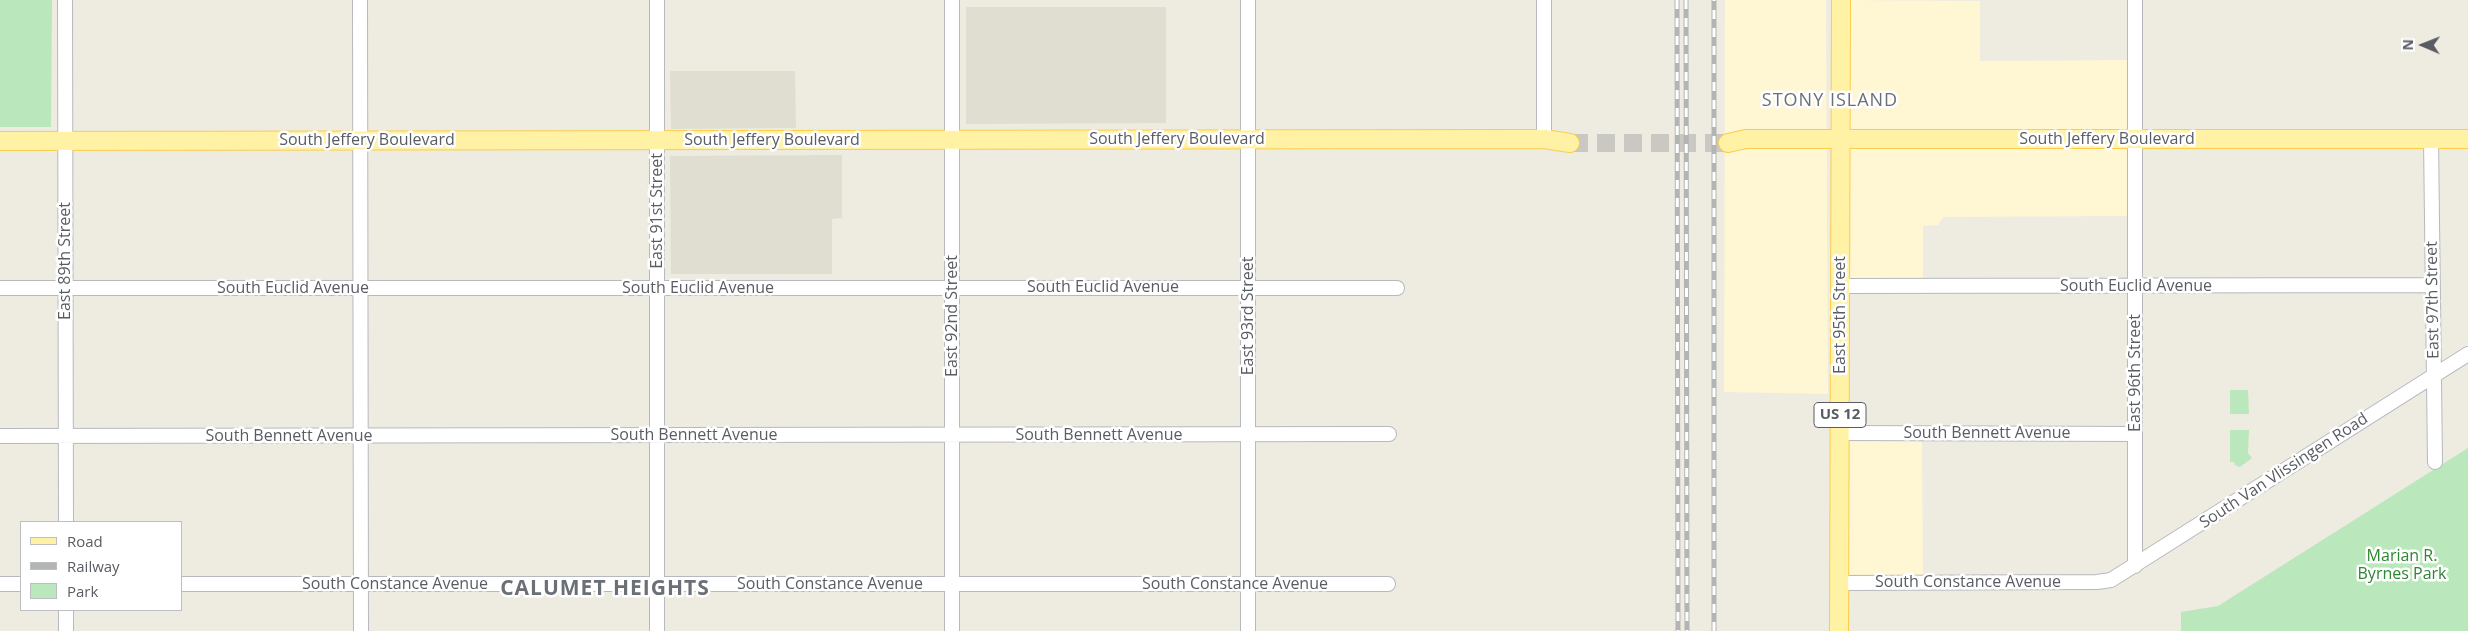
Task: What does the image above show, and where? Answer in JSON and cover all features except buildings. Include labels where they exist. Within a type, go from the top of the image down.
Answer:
[{"type":"main road","name":"East 95th Street","points":[[1839,631],[1841,0]]},
{"type":"main road","name":"South Jeffery Boulevard","points":[[0,141],[1570,139]]},
{"type":"main road","name":"South Jeffery Boulevard","points":[[1728,139],[2468,139]]},
{"type":"street","name":"East 89th Street","points":[[65,0],[66,521]]},
{"type":"street","points":[[360,0],[361,631]]},
{"type":"street","name":"East 91st Street","points":[[656,0],[657,631]]},
{"type":"street","name":"East 92nd Street","points":[[952,0],[952,631]]},
{"type":"street","name":"East 93rd Street","points":[[1248,0],[1248,631]]},
{"type":"street","points":[[1544,0],[1544,139]]},
{"type":"street","name":"East 96th Street","points":[[2135,566],[2136,0]]},
{"type":"street","name":"East 97th Street","points":[[2431,139],[2435,462]]},
{"type":"street","name":"South Euclid Avenue","points":[[1840,286],[2433,285]]},
{"type":"street","name":"South Euclid Avenue","points":[[0,288],[1397,288]]},
{"type":"street","name":"South Van Vlissingen Road","points":[[2097,582],[2111,580],[2135,566],[2468,354]]},
{"type":"street","name":"South Bennett Avenue","points":[[1840,433],[2135,434]]},
{"type":"street","name":"South Bennett Avenue","points":[[0,436],[1389,434]]},
{"type":"street","name":"South Constance Avenue","points":[[1840,583],[2097,582]]},
{"type":"street","points":[[0,584],[20,584]]},
{"type":"street","name":"South Constance Avenue","points":[[182,584],[1388,584]]},
{"type":"street","points":[[66,611],[66,631]]},
{"type":"shaded area","points":[[1725,0],[1826,0],[1828,394],[1724,392]]},
{"type":"shaded area","points":[[1849,0],[1980,1],[1980,61],[2133,60],[2133,216],[1943,217],[1938,225],[1923,226],[1923,284],[1849,284]]},
{"type":"shaded area","points":[[966,7],[1166,7],[1166,123],[966,124]]},
{"type":"shaded area","points":[[670,71],[795,71],[796,128],[671,129]]},
{"type":"shaded area","points":[[842,155],[842,218],[832,219],[832,274],[671,274],[670,156]]},
{"type":"shaded area","points":[[1849,441],[1922,441],[1923,577],[1849,576]]},
{"type":"green space","points":[[0,0],[52,0],[51,127],[0,127]]},
{"type":"green space","points":[[2230,390],[2248,390],[2249,414],[2230,414]]},
{"type":"green space","points":[[2230,430],[2249,430],[2248,453],[2252,458],[2240,467],[2235,465],[2234,462],[2230,462]]},
{"type":"green space","name":"Marian R. Byrnes Park","points":[[2468,448],[2468,631],[2181,631],[2181,612],[2218,606]]},
{"type":"tunnel","points":[[1570,143],[1728,143]]},
{"type":"railway","points":[[1677,0],[1678,631]]},
{"type":"railway","points":[[1686,0],[1687,631]]},
{"type":"railway","points":[[1714,0],[1714,631]]},
{"type":"district","name":"STONY ISLAND","points":[[1830,101]]},
{"type":"district","name":"CALUMET HEIGHTS","points":[[605,589]]}]
